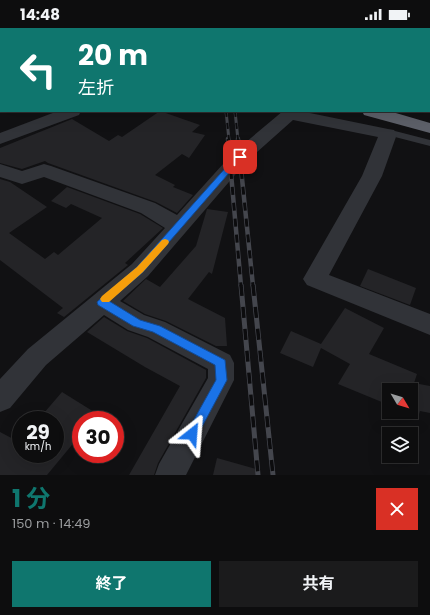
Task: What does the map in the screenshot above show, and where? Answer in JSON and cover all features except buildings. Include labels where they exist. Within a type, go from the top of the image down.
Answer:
[{"type":"highway","points":[[374,112],[430,128]]},
{"type":"highway","points":[[412,112],[430,117]]},
{"type":"street","points":[[0,139],[70,112]]},
{"type":"street","points":[[0,399],[37,357],[140,270],[240,157],[290,114],[388,134],[372,176],[315,279],[430,325]]},
{"type":"street","points":[[0,170],[22,178],[44,170],[148,208],[179,226]]},
{"type":"street","points":[[102,302],[137,323],[156,329],[221,363],[221,380],[170,475]]},
{"type":"lane","points":[[388,134],[395,134],[430,143]]},
{"type":"railway","points":[[226,112],[229,140]]},
{"type":"railway","points":[[235,112],[238,140]]},
{"type":"railway","points":[[228,139],[241,286]]},
{"type":"railway","points":[[238,139],[253,286]]},
{"type":"railway","points":[[241,285],[258,475]]},
{"type":"railway","points":[[253,285],[273,475]]},
{"type":"slow traffic","points":[[105,299],[140,270],[165,242]]},
{"type":"route","points":[[192,434],[221,380],[221,363],[156,329],[137,323],[102,302],[140,270],[240,157]]}]
